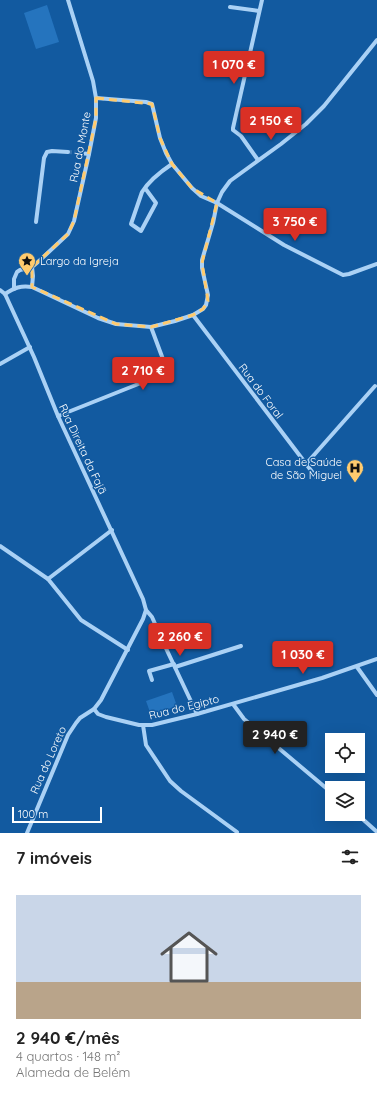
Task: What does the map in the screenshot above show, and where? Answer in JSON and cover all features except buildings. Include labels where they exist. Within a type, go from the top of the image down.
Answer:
[{"type":"street","name":"Rua do Monte","points":[[14,289],[14,279],[17,272],[32,267],[68,234],[74,221],[96,118],[96,98],[93,81],[68,0]]},
{"type":"street","points":[[258,160],[241,136],[233,130],[233,128],[262,0]]},
{"type":"street","points":[[230,7],[259,11]]},
{"type":"street","points":[[0,290],[5,294],[22,286],[32,287],[98,318],[116,324],[151,327],[193,315],[203,310],[208,301],[208,295],[202,268],[202,260],[213,223],[217,203],[222,192],[230,181],[281,144],[301,128],[324,106],[377,40]]},
{"type":"street","points":[[96,98],[146,102],[152,104],[160,138],[172,164],[192,188],[201,196],[217,203],[284,245],[340,274],[349,274],[377,264]]},
{"type":"street","points":[[36,222],[44,158],[47,152],[68,152]]},
{"type":"street","points":[[80,153],[89,154]]},
{"type":"street","points":[[145,188],[156,203],[141,231],[131,224],[142,192],[145,188],[158,174],[172,164]]},
{"type":"street","points":[[32,267],[34,276],[32,287]]},
{"type":"street","name":"Rua Direita da Fajã","points":[[5,294],[30,347],[58,416],[144,599],[146,610],[152,618],[197,714]]},
{"type":"street","name":"Rua do Foral","points":[[193,315],[316,477]]},
{"type":"street","points":[[58,416],[166,373],[167,370],[151,327]]},
{"type":"street","points":[[0,364],[30,347]]},
{"type":"street","points":[[306,464],[375,386]]},
{"type":"street","points":[[48,579],[112,530]]},
{"type":"street","points":[[0,546],[48,579],[81,620],[128,650]]},
{"type":"street","points":[[94,709],[101,700],[128,650],[146,610]]},
{"type":"street","points":[[152,680],[149,671],[241,646]]},
{"type":"street","name":"Rua do Egipto","points":[[94,709],[98,714],[143,725],[161,724],[357,667],[377,659]]},
{"type":"street","points":[[357,667],[377,695]]},
{"type":"street","points":[[233,704],[244,719],[325,787]]},
{"type":"street","name":"Rua do Loreto","points":[[27,833],[72,727],[80,718],[94,709]]},
{"type":"street","points":[[143,725],[146,745],[170,781],[181,791],[237,832]]},
{"type":"street","points":[[364,821],[377,832]]},
{"type":"highlighted area","points":[[96,98],[152,104],[160,138],[172,164],[192,188],[217,203],[202,263],[208,301],[203,309],[193,315],[151,327],[116,324],[32,287],[32,267],[68,234],[74,221],[96,118]]},
{"type":"shaded area","points":[[47,5],[59,42],[36,49],[24,13]]},
{"type":"shaded area","points":[[172,692],[177,706],[151,715],[146,701]]},
{"type":"tunnel","points":[[68,152],[80,153]]},
{"type":"place","name":"Largo da Igreja","points":[[27,276]]},
{"type":"place","name":"Casa de Saúde de São Miguel","points":[[355,483]]}]
